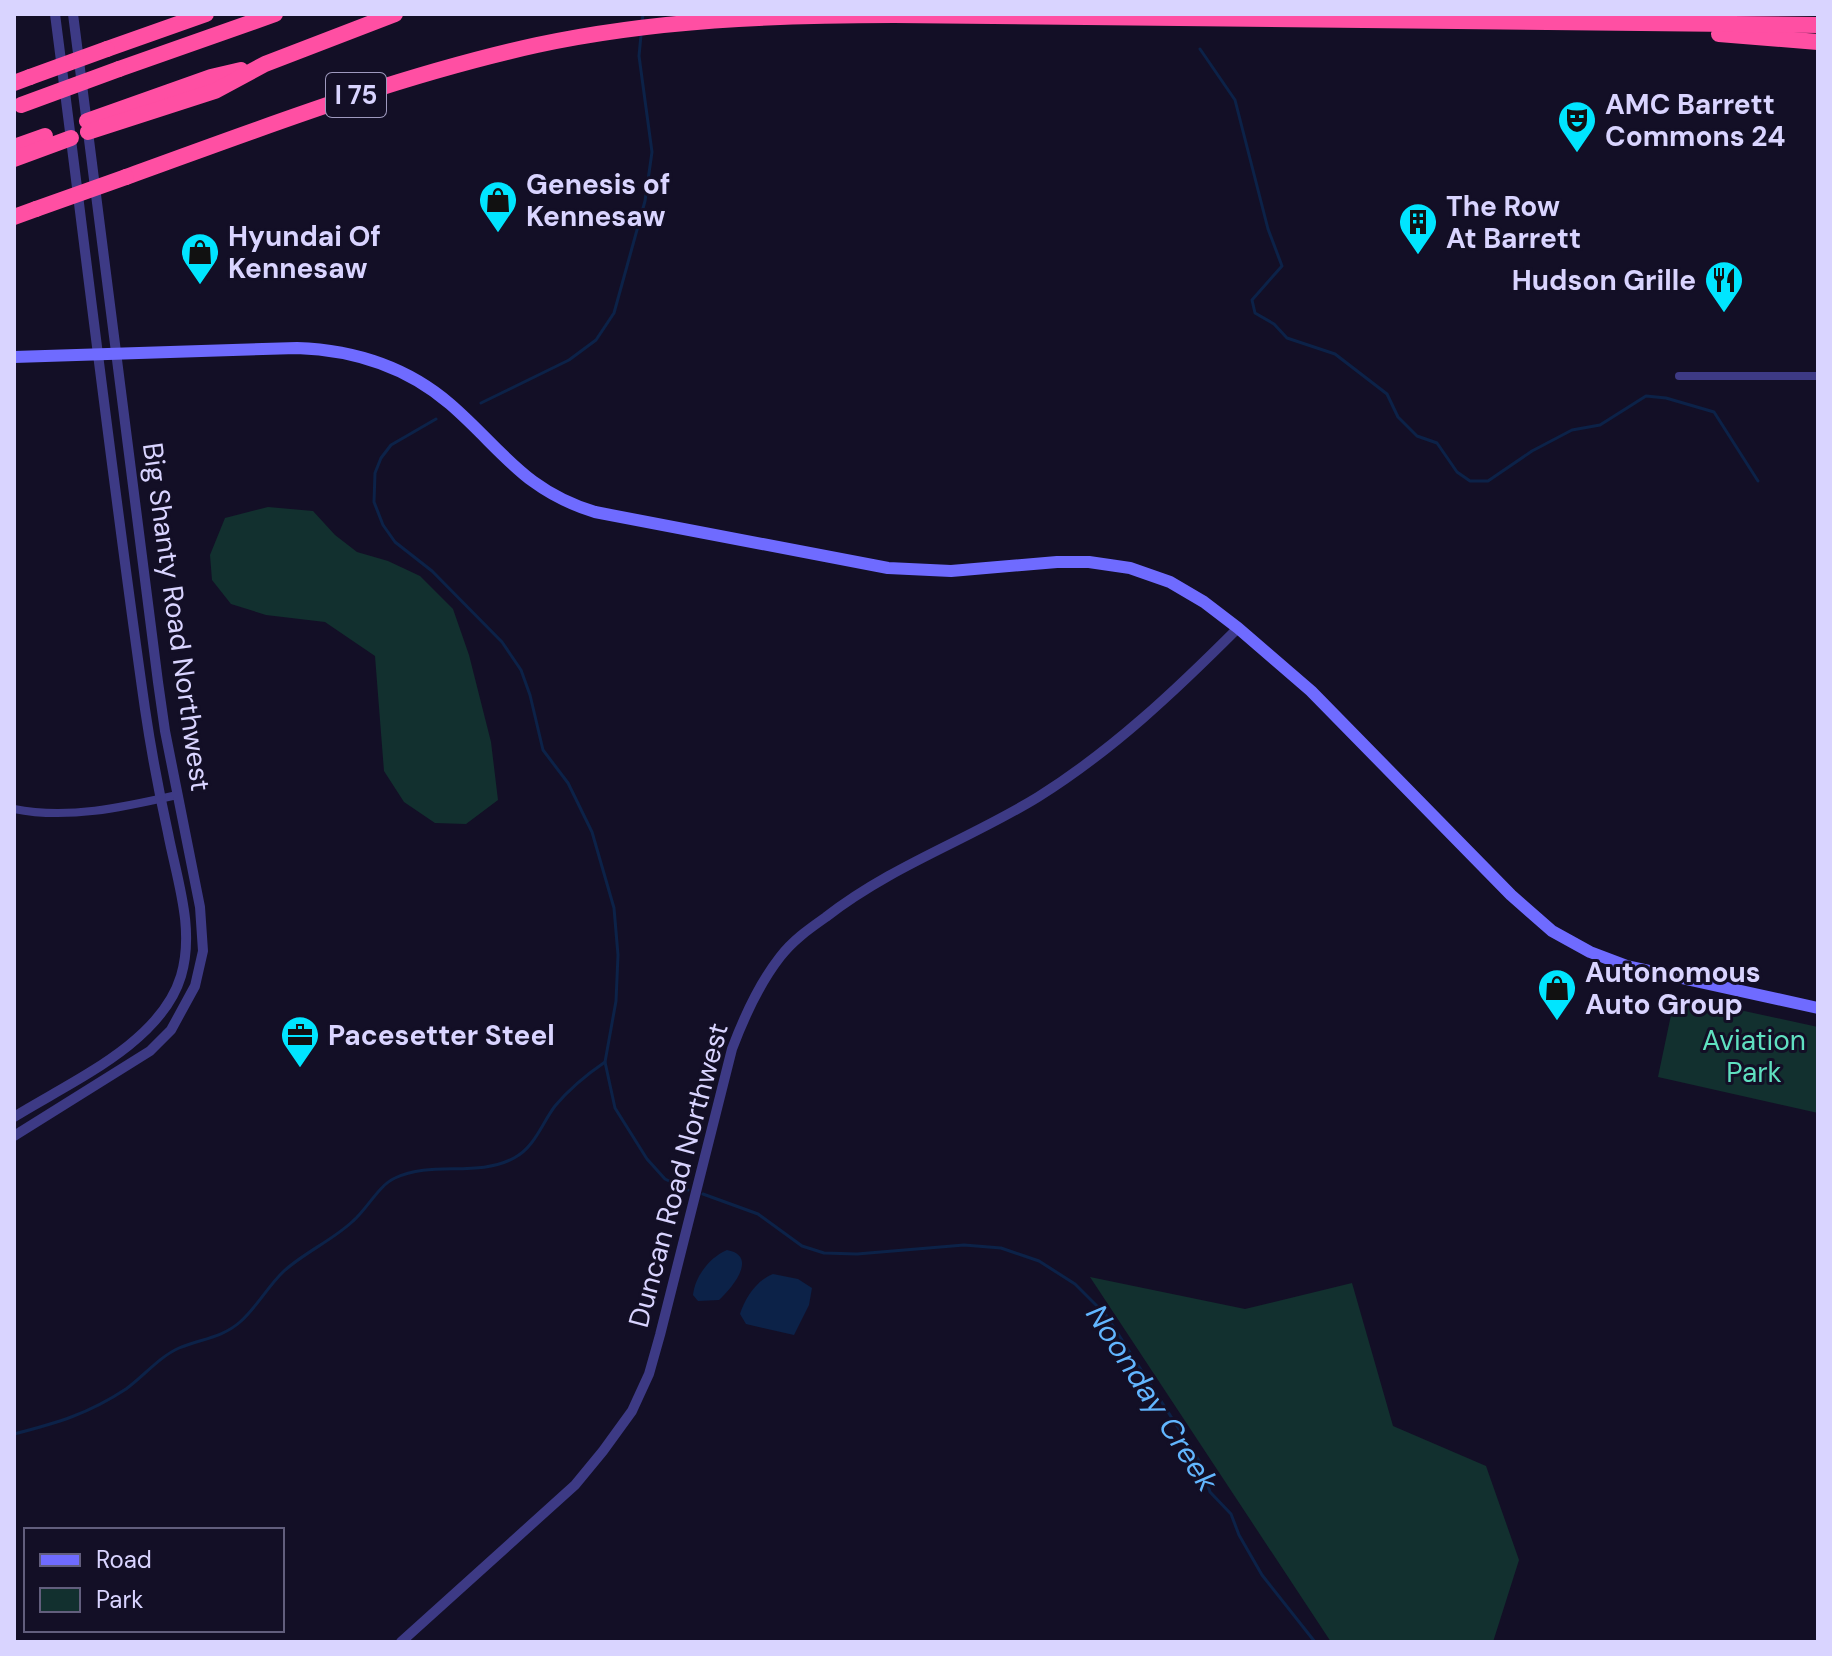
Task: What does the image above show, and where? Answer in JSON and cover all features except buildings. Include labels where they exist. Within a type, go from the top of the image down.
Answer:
[{"type":"highway","points":[[14,83],[206,14]]},
{"type":"highway","points":[[17,107],[275,14]]},
{"type":"highway","points":[[88,127],[211,77],[265,64],[395,14]]},
{"type":"highway","name":"I 75","points":[[14,217],[405,79],[539,45],[687,22],[789,16],[894,15],[1818,25]]},
{"type":"highway","points":[[1658,24],[1721,34],[1818,42]]},
{"type":"highway","points":[[14,147],[70,133]]},
{"type":"highway","points":[[14,159],[70,133]]},
{"type":"main road","points":[[14,357],[297,348],[353,355],[388,366],[435,392],[526,477],[549,493],[585,509],[888,568],[951,571],[1073,561],[1116,565],[1145,573],[1180,587],[1238,628],[1311,691],[1518,902],[1552,931],[1580,948],[1615,962],[1818,1008]]},
{"type":"street","name":"Big Shanty Road Northwest","points":[[14,1117],[134,1042],[157,1020],[174,992],[184,960],[186,931],[148,733],[55,14]]},
{"type":"street","name":"Big Shanty Road Northwest","points":[[14,1136],[150,1051],[171,1030],[189,1000],[200,968],[203,936],[165,731],[73,14]]},
{"type":"street","points":[[70,133],[88,127]]},
{"type":"street","points":[[1679,376],[1818,376]]},
{"type":"street","name":"Duncan Road Northwest","points":[[401,1642],[575,1485],[632,1411],[649,1374],[660,1335],[732,1049],[744,1017],[780,957],[798,937],[878,881],[1004,816],[1086,765],[1145,718],[1238,628]]},
{"type":"street","points":[[14,809],[70,813],[177,795]]},
{"type":"green space","points":[[268,507],[313,511],[335,535],[357,552],[388,561],[420,576],[453,609],[469,655],[491,742],[498,800],[466,824],[435,823],[404,802],[384,771],[375,656],[325,622],[266,615],[231,604],[212,580],[210,555],[225,518]]},
{"type":"green space","name":"Aviation Park","points":[[1675,996],[1818,1027],[1818,1113],[1658,1077]]},
{"type":"green space","points":[[1090,1277],[1245,1309],[1352,1283],[1393,1426],[1486,1466],[1519,1560],[1493,1642],[1331,1642]]},
{"type":"water","points":[[727,1250],[741,1259],[740,1273],[719,1300],[698,1301],[693,1295],[700,1274],[715,1257]]},
{"type":"water","points":[[773,1274],[798,1279],[812,1288],[809,1305],[794,1335],[746,1324],[740,1314],[752,1290]]},
{"type":"waterway","name":"Noonday Creek","points":[[642,23],[643,14]]},
{"type":"waterway","name":"Noonday Creek","points":[[481,403],[569,360],[596,340],[614,313],[645,201],[652,152],[639,56],[641,35]]},
{"type":"waterway","points":[[1200,49],[1235,100],[1268,229],[1282,266],[1252,300],[1255,313],[1274,324],[1287,338],[1335,354],[1387,394],[1398,417],[1417,436],[1437,443],[1457,472],[1470,481],[1488,481],[1532,451],[1572,430],[1600,425],[1646,396],[1666,398],[1714,412],[1758,481]]},
{"type":"waterway","name":"Noonday Creek","points":[[436,419],[391,445],[381,458],[375,473],[374,502],[383,525],[395,542],[432,571],[502,642],[521,670],[543,750],[568,783],[592,832],[614,908],[618,955],[616,1001],[605,1062],[615,1108],[647,1159],[665,1179],[688,1190]]},
{"type":"waterway","points":[[14,1434],[58,1422],[99,1405],[126,1389],[172,1352],[233,1327],[284,1271],[345,1228],[389,1181],[424,1170],[485,1167],[514,1158],[533,1141],[566,1093],[605,1062]]},
{"type":"waterway","name":"Noonday Creek","points":[[703,1194],[758,1214],[802,1246],[824,1253],[857,1254],[964,1245],[1001,1248],[1039,1261],[1075,1284],[1106,1315],[1200,1462],[1210,1492],[1231,1514],[1262,1575],[1315,1642]]},
{"type":"place","name":"AMC Barrett Commons 24","points":[[1577,154]]},
{"type":"place","name":"Genesis of Kennesaw","points":[[498,234]]},
{"type":"place","name":"The Row At Barrett","points":[[1418,256]]},
{"type":"place","name":"Hyundai Of Kennesaw","points":[[200,286]]},
{"type":"place","name":"Hudson Grille","points":[[1724,314]]},
{"type":"place","name":"Autonomous Auto Group","points":[[1557,1022]]},
{"type":"place","name":"Pacesetter Steel","points":[[300,1069]]}]
